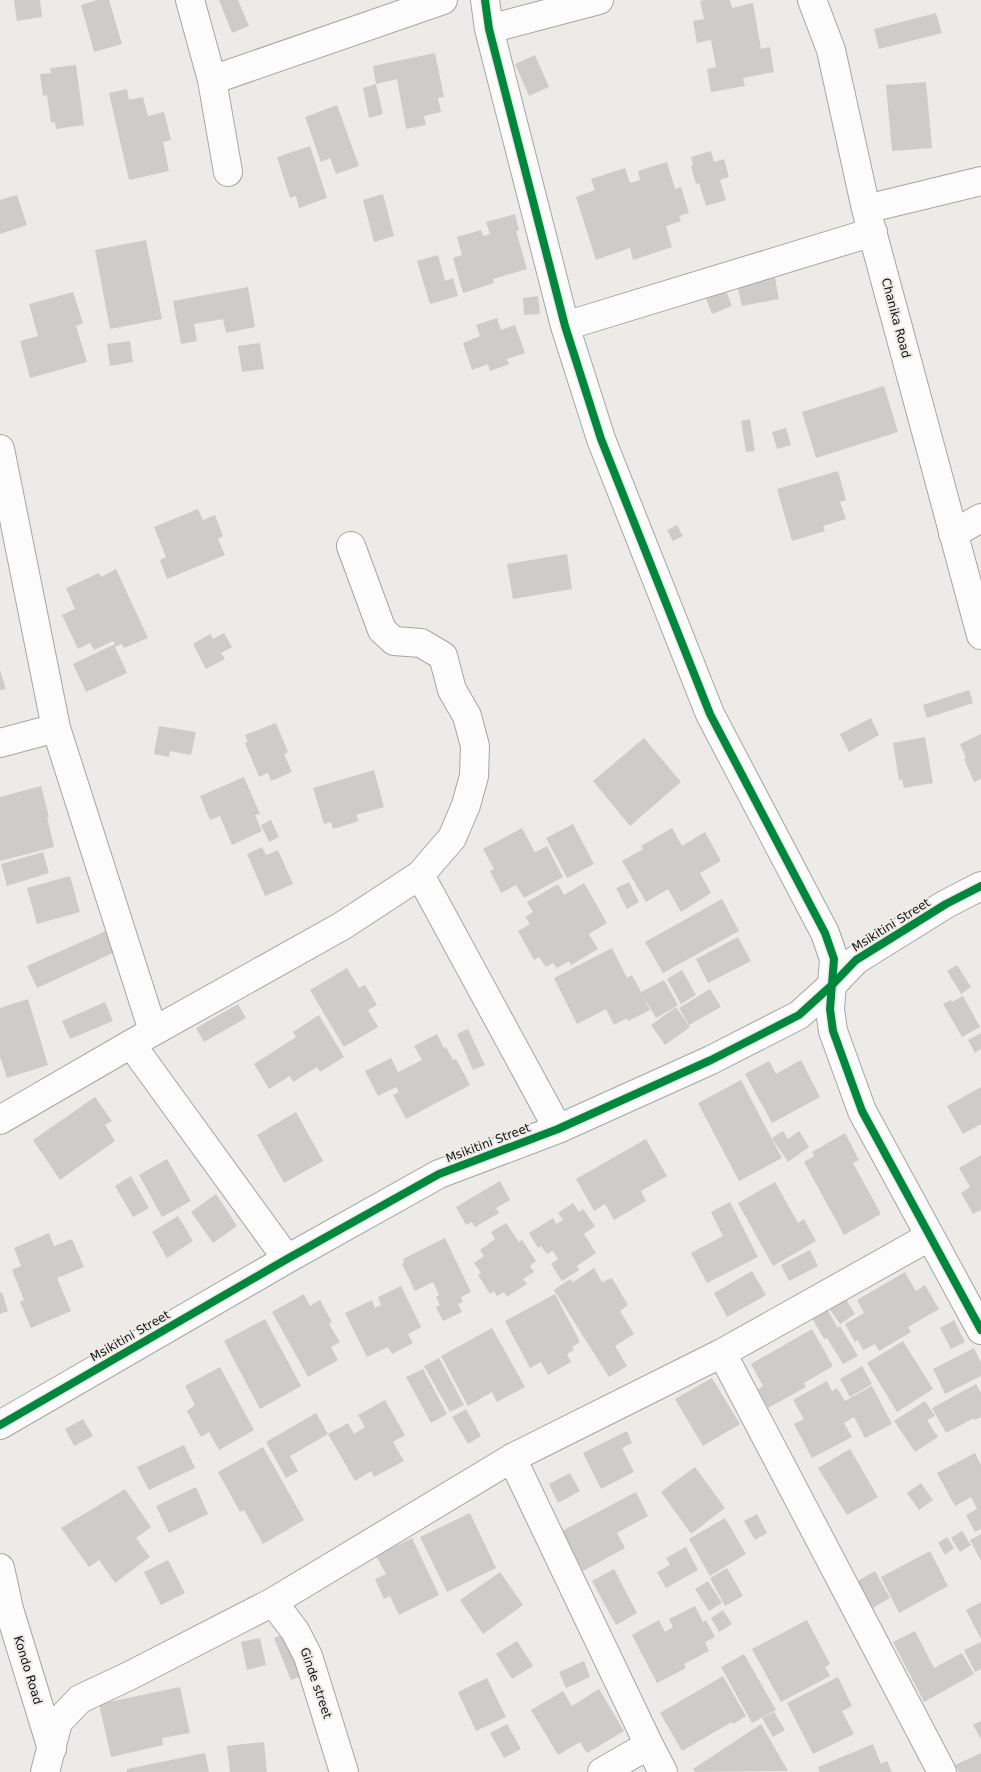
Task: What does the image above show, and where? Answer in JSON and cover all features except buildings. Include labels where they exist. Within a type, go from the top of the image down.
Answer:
[{"type":"street","points":[[190,0],[212,80],[228,172]]},
{"type":"street","points":[[212,80],[443,0]]},
{"type":"street","points":[[485,0],[489,29],[565,326],[600,439],[710,714],[825,933],[834,959],[830,1009],[833,1031],[862,1111],[981,1330]]},
{"type":"street","points":[[489,29],[599,0]]},
{"type":"street","name":"Chanika Road","points":[[812,0],[831,50],[870,220],[981,635]]},
{"type":"street","points":[[565,326],[981,181]]},
{"type":"street","points":[[0,449],[56,728],[142,1037],[286,1259]]},
{"type":"street","points":[[953,534],[981,518]]},
{"type":"street","points":[[0,1120],[142,1037],[342,926],[420,875],[452,838],[466,805],[474,776],[475,746],[467,716],[452,690],[442,656],[422,643],[394,641],[382,630],[351,546]]},
{"type":"street","points":[[0,743],[56,728]]},
{"type":"street","points":[[420,875],[558,1128]]},
{"type":"street","name":"Msikitini Street","points":[[0,1425],[286,1259],[439,1174],[558,1128],[711,1060],[799,1015],[856,960],[946,904],[981,886]]},
{"type":"street","points":[[51,1764],[58,1722],[80,1699],[273,1602],[512,1458],[722,1353],[929,1237]]},
{"type":"street","points":[[722,1353],[942,1772]]},
{"type":"street","points":[[512,1458],[663,1772]]},
{"type":"street","name":"Kondo Road","points":[[0,1568],[4,1606],[51,1764]]},
{"type":"street","name":"Ginde street","points":[[273,1602],[296,1631],[308,1656],[344,1772]]},
{"type":"street","points":[[602,1772],[649,1745]]},
{"type":"cycle path","points":[[485,0],[489,29],[565,326],[601,439],[710,714],[825,933],[834,959],[830,1009],[833,1031],[862,1111],[981,1330]]},
{"type":"cycle path","points":[[0,1425],[287,1259],[439,1174],[558,1129],[711,1060],[799,1015],[856,960],[946,904],[981,886]]}]
